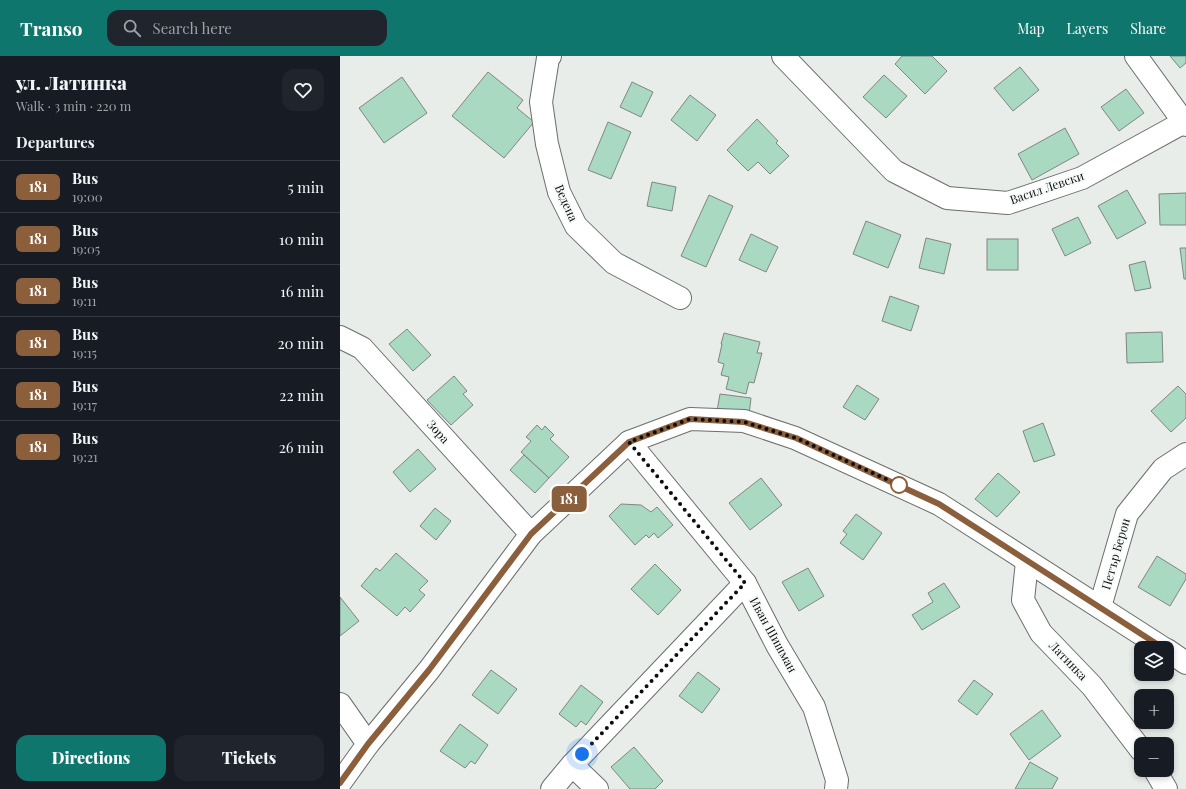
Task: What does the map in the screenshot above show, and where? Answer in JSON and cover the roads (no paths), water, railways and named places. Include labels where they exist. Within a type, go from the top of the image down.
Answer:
[{"type":"street","name":"Васил Левски","points":[[783,56],[894,171],[947,198],[1008,203],[1082,178],[1185,123]]},
{"type":"street","points":[[1136,56],[1185,123]]},
{"type":"street","name":"Ведена","points":[[548,57],[541,102],[547,144],[558,192],[576,226],[614,263],[680,298]]},
{"type":"street","name":"Зора","points":[[340,336],[362,348],[531,534]]},
{"type":"street","points":[[340,783],[368,744],[429,670],[531,534],[629,442],[690,419],[744,422],[796,438],[939,504],[1152,641]]},
{"type":"street","name":"Иван Шишман","points":[[629,442],[745,583],[777,645],[814,707],[837,780],[836,789]]},
{"type":"street","name":"Петър Берон","points":[[1100,607],[1127,514],[1163,469],[1186,454]]},
{"type":"street","name":"Латинка","points":[[1026,561],[1023,600],[1040,633],[1092,686],[1134,741]]},
{"type":"street","points":[[552,789],[745,583]]},
{"type":"street","points":[[1174,655],[1186,663]]},
{"type":"street","points":[[340,704],[368,744]]},
{"type":"street","points":[[572,766],[597,789]]},
{"type":"street","points":[[1159,777],[1166,789]]}]
